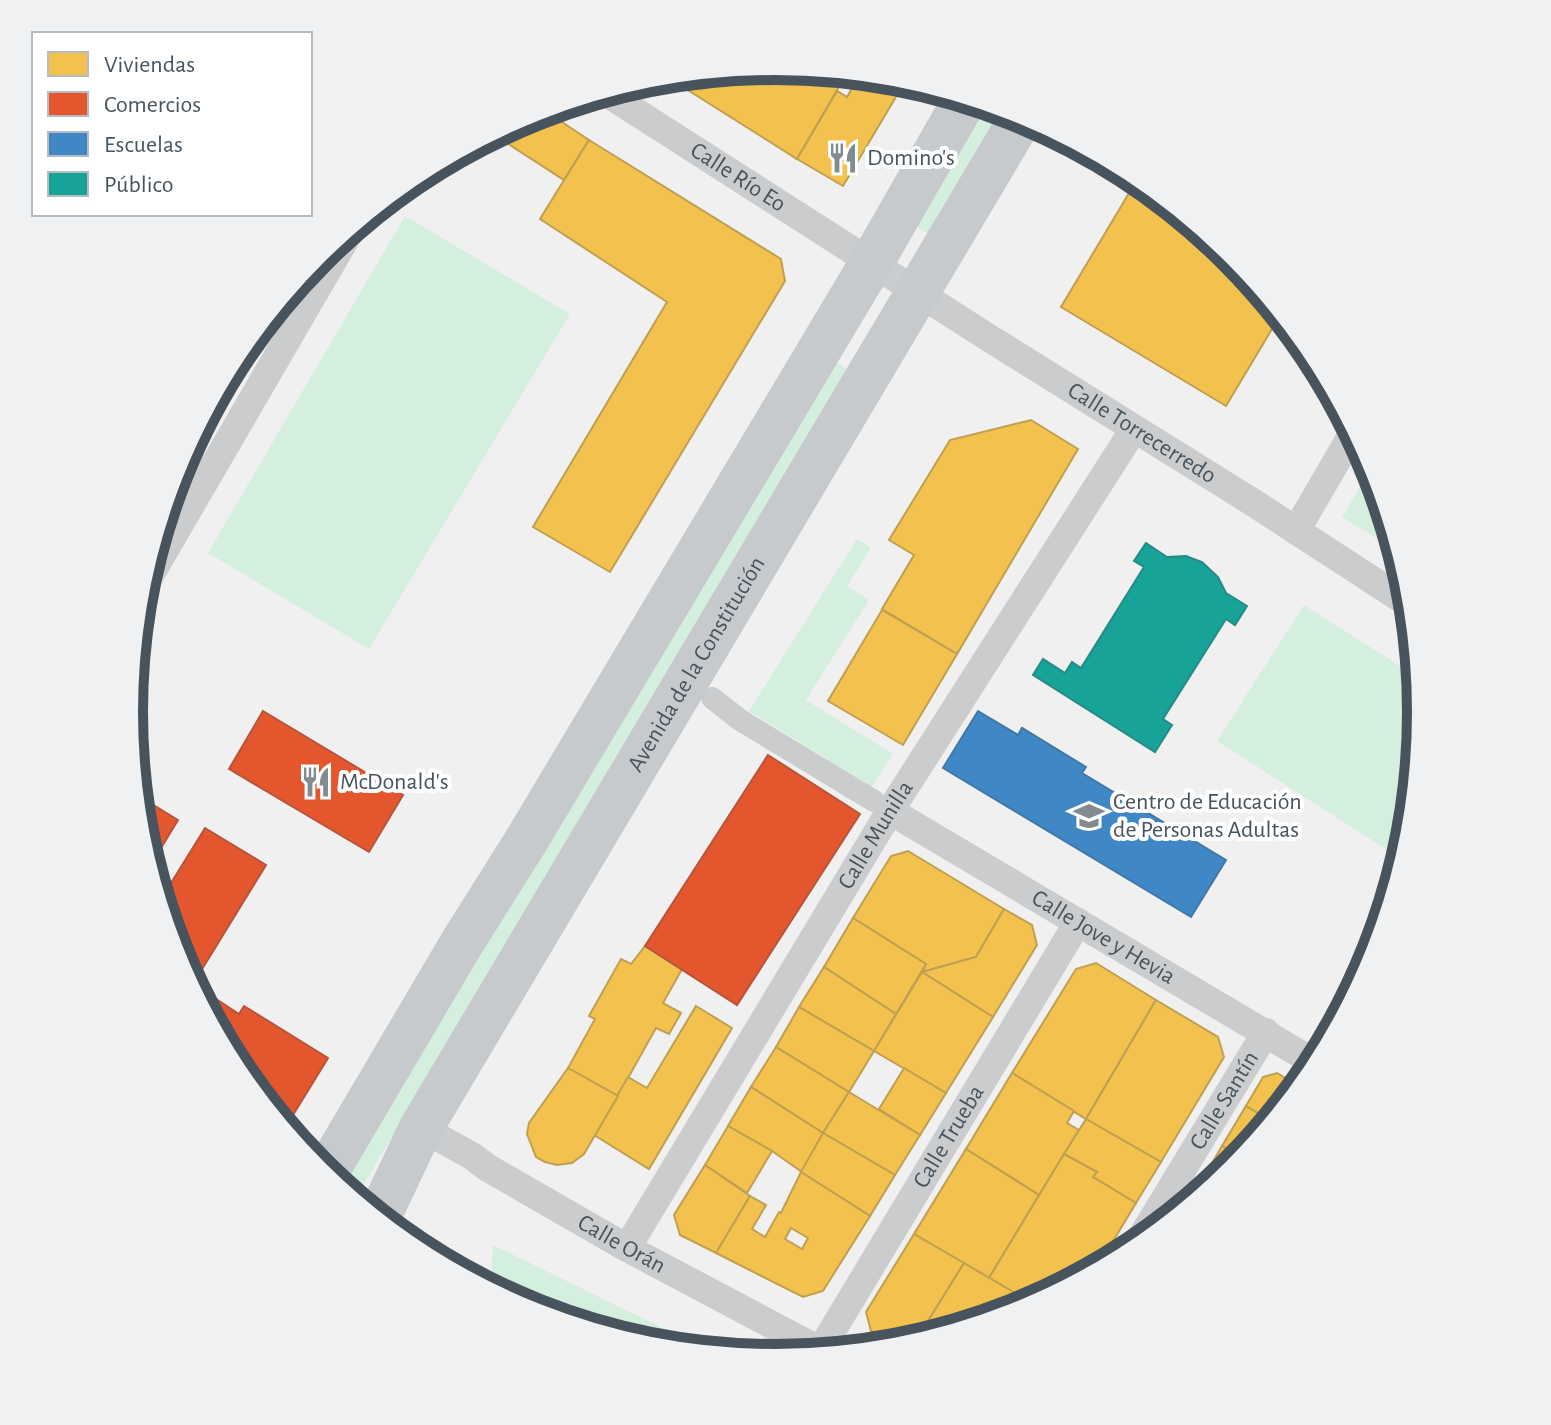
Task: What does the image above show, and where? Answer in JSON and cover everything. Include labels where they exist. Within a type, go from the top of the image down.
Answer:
[{"type":"main road","points":[[332,1164],[872,262],[960,108]]},
{"type":"main road","name":"Avenida de la Constitución","points":[[383,1208],[421,1128],[1016,127]]},
{"type":"main road","points":[[406,1225],[421,1128]]},
{"type":"street","name":"Calle Río Eo","points":[[618,100],[872,262]]},
{"type":"street","points":[[173,522],[331,262]]},
{"type":"street","name":"Calle Torrecerredo","points":[[872,262],[1397,596]]},
{"type":"street","name":"Calle Munilla","points":[[627,1248],[882,806],[1134,429]]},
{"type":"street","points":[[1296,531],[1347,442]]},
{"type":"street","name":"Calle Jove y Hevia","points":[[712,698],[740,720],[882,806],[1306,1057]]},
{"type":"street","name":"Calle Trueba","points":[[828,1343],[1078,922]]},
{"type":"street","name":"Calle Santín","points":[[1151,1221],[1266,1032]]},
{"type":"street","name":"Calle Orán","points":[[421,1128],[627,1248],[808,1344]]},
{"type":"green space","points":[[977,113],[1002,122],[931,234],[915,224]]},
{"type":"green space","points":[[405,216],[570,314],[369,649],[208,553]]},
{"type":"green space","points":[[830,358],[851,372],[360,1190],[345,1176]]},
{"type":"green space","points":[[1364,481],[1384,543],[1342,517]]},
{"type":"green space","points":[[857,539],[871,548],[847,586],[869,600],[806,700],[893,754],[872,787],[749,711]]},
{"type":"green space","points":[[1304,605],[1407,670],[1407,754],[1392,853],[1217,741]]},
{"type":"green space","points":[[493,1245],[684,1339],[572,1311],[491,1277]]},
{"type":"building: Viviendas","points":[[776,80],[841,83],[797,159],[683,87]]},
{"type":"building: Viviendas","points":[[845,84],[899,92],[843,186],[797,159],[837,91],[847,97],[852,88]]},
{"type":"building: Viviendas","points":[[558,119],[589,140],[564,180],[504,141]]},
{"type":"building: Viviendas","points":[[589,140],[781,259],[785,281],[610,572],[533,527],[667,302],[540,219]]},
{"type":"building: Viviendas","points":[[1131,190],[1193,237],[1223,265],[1275,324],[1226,406],[1061,307]]},
{"type":"building: Viviendas","points":[[1031,420],[1078,449],[957,654],[882,609],[914,555],[889,540],[950,440]]},
{"type":"building: Viviendas","points":[[882,610],[957,654],[903,745],[828,701]]},
{"type":"building: Viviendas","points":[[908,851],[1004,909],[976,957],[922,972],[926,964],[853,918],[891,856]]},
{"type":"building: Viviendas","points":[[1004,909],[1032,925],[1037,945],[993,1017],[922,972],[976,957]]},
{"type":"building: Viviendas","points":[[853,918],[926,964],[896,1014],[824,967]]},
{"type":"building: Viviendas","points":[[645,946],[682,969],[663,1003],[681,1013],[669,1034],[656,1028],[618,1096],[568,1068],[595,1019],[589,1016],[621,959],[631,964]]},
{"type":"building: Viviendas","points":[[1096,963],[1156,1000],[1086,1119],[1012,1073],[1076,969]]},
{"type":"building: Viviendas","points":[[824,967],[896,1014],[874,1051],[799,1007]]},
{"type":"building: Viviendas","points":[[922,972],[993,1017],[946,1093],[874,1051]]},
{"type":"building: Viviendas","points":[[1156,1000],[1218,1037],[1224,1057],[1161,1162],[1086,1119]]},
{"type":"building: Viviendas","points":[[696,1006],[732,1028],[649,1169],[594,1135],[628,1077],[647,1088]]},
{"type":"building: Viviendas","points":[[799,1007],[874,1051],[849,1092],[776,1047]]},
{"type":"building: Viviendas","points":[[776,1047],[849,1092],[823,1133],[751,1087]]},
{"type":"building: Viviendas","points":[[568,1068],[618,1096],[584,1154],[572,1163],[557,1165],[536,1157],[527,1134],[529,1123]]},
{"type":"building: Viviendas","points":[[904,1068],[946,1093],[920,1135],[879,1109]]},
{"type":"building: Viviendas","points":[[1012,1073],[1074,1111],[1067,1123],[1079,1130],[1039,1195],[966,1149]]},
{"type":"building: Viviendas","points":[[1277,1073],[1290,1080],[1262,1116],[1246,1106],[1263,1077]]},
{"type":"building: Viviendas","points":[[751,1087],[823,1133],[802,1172],[728,1126]]},
{"type":"building: Viviendas","points":[[849,1092],[920,1135],[895,1175],[823,1133]]},
{"type":"building: Viviendas","points":[[1246,1106],[1262,1116],[1231,1151],[1222,1146]]},
{"type":"building: Viviendas","points":[[1086,1119],[1161,1162],[1136,1203],[1093,1177],[1097,1172],[1064,1154]]},
{"type":"building: Viviendas","points":[[728,1126],[772,1151],[747,1193],[705,1165]]},
{"type":"building: Viviendas","points":[[823,1133],[895,1175],[870,1216],[801,1172]]},
{"type":"building: Viviendas","points":[[1222,1146],[1231,1151],[1223,1160],[1203,1178]]},
{"type":"building: Viviendas","points":[[966,1149],[1039,1195],[989,1278],[914,1234]]},
{"type":"building: Viviendas","points":[[1064,1154],[1097,1172],[1093,1177],[1136,1203],[1108,1250],[1055,1280],[1020,1296],[989,1278]]},
{"type":"building: Viviendas","points":[[705,1165],[750,1196],[716,1253],[680,1235],[674,1215]]},
{"type":"building: Viviendas","points":[[801,1172],[870,1216],[823,1291],[803,1297],[716,1253],[750,1196],[766,1205],[752,1229],[765,1237]],"holes":[[[791,1228],[808,1238],[802,1249],[785,1239]]]},
{"type":"building: Viviendas","points":[[914,1234],[964,1263],[925,1327],[881,1336],[871,1331],[866,1312]]},
{"type":"building: Viviendas","points":[[964,1263],[1015,1293],[1011,1300],[925,1327]]},
{"type":"building: Comercios","name":"McDonald's","points":[[263,711],[403,795],[369,852],[229,769]]},
{"type":"building: Comercios","points":[[768,755],[860,814],[737,1005],[645,946]]},
{"type":"building: Comercios","points":[[149,802],[178,820],[159,851]]},
{"type":"building: Comercios","points":[[205,828],[266,865],[199,973],[168,887]]},
{"type":"building: Comercios","points":[[209,995],[239,1014],[244,1006],[328,1058],[291,1119],[250,1064]]},
{"type":"building: Escuelas","name":"Centro de Educación de Personas Adultas","points":[[978,711],[1018,735],[1022,728],[1086,767],[1082,773],[1226,860],[1191,917],[943,768]]},
{"type":"building: Público","points":[[1146,543],[1167,557],[1186,556],[1202,562],[1218,577],[1226,593],[1247,606],[1235,625],[1226,619],[1163,719],[1172,725],[1155,752],[1033,675],[1043,659],[1065,673],[1072,662],[1081,668],[1144,567],[1134,561]]},
{"type":"place","name":"Domino's","points":[[843,158]]},
{"type":"place","name":"McDonald's","points":[[316,782]]},
{"type":"place","name":"Centro de Educación de Personas Adultas","points":[[1089,816]]}]
